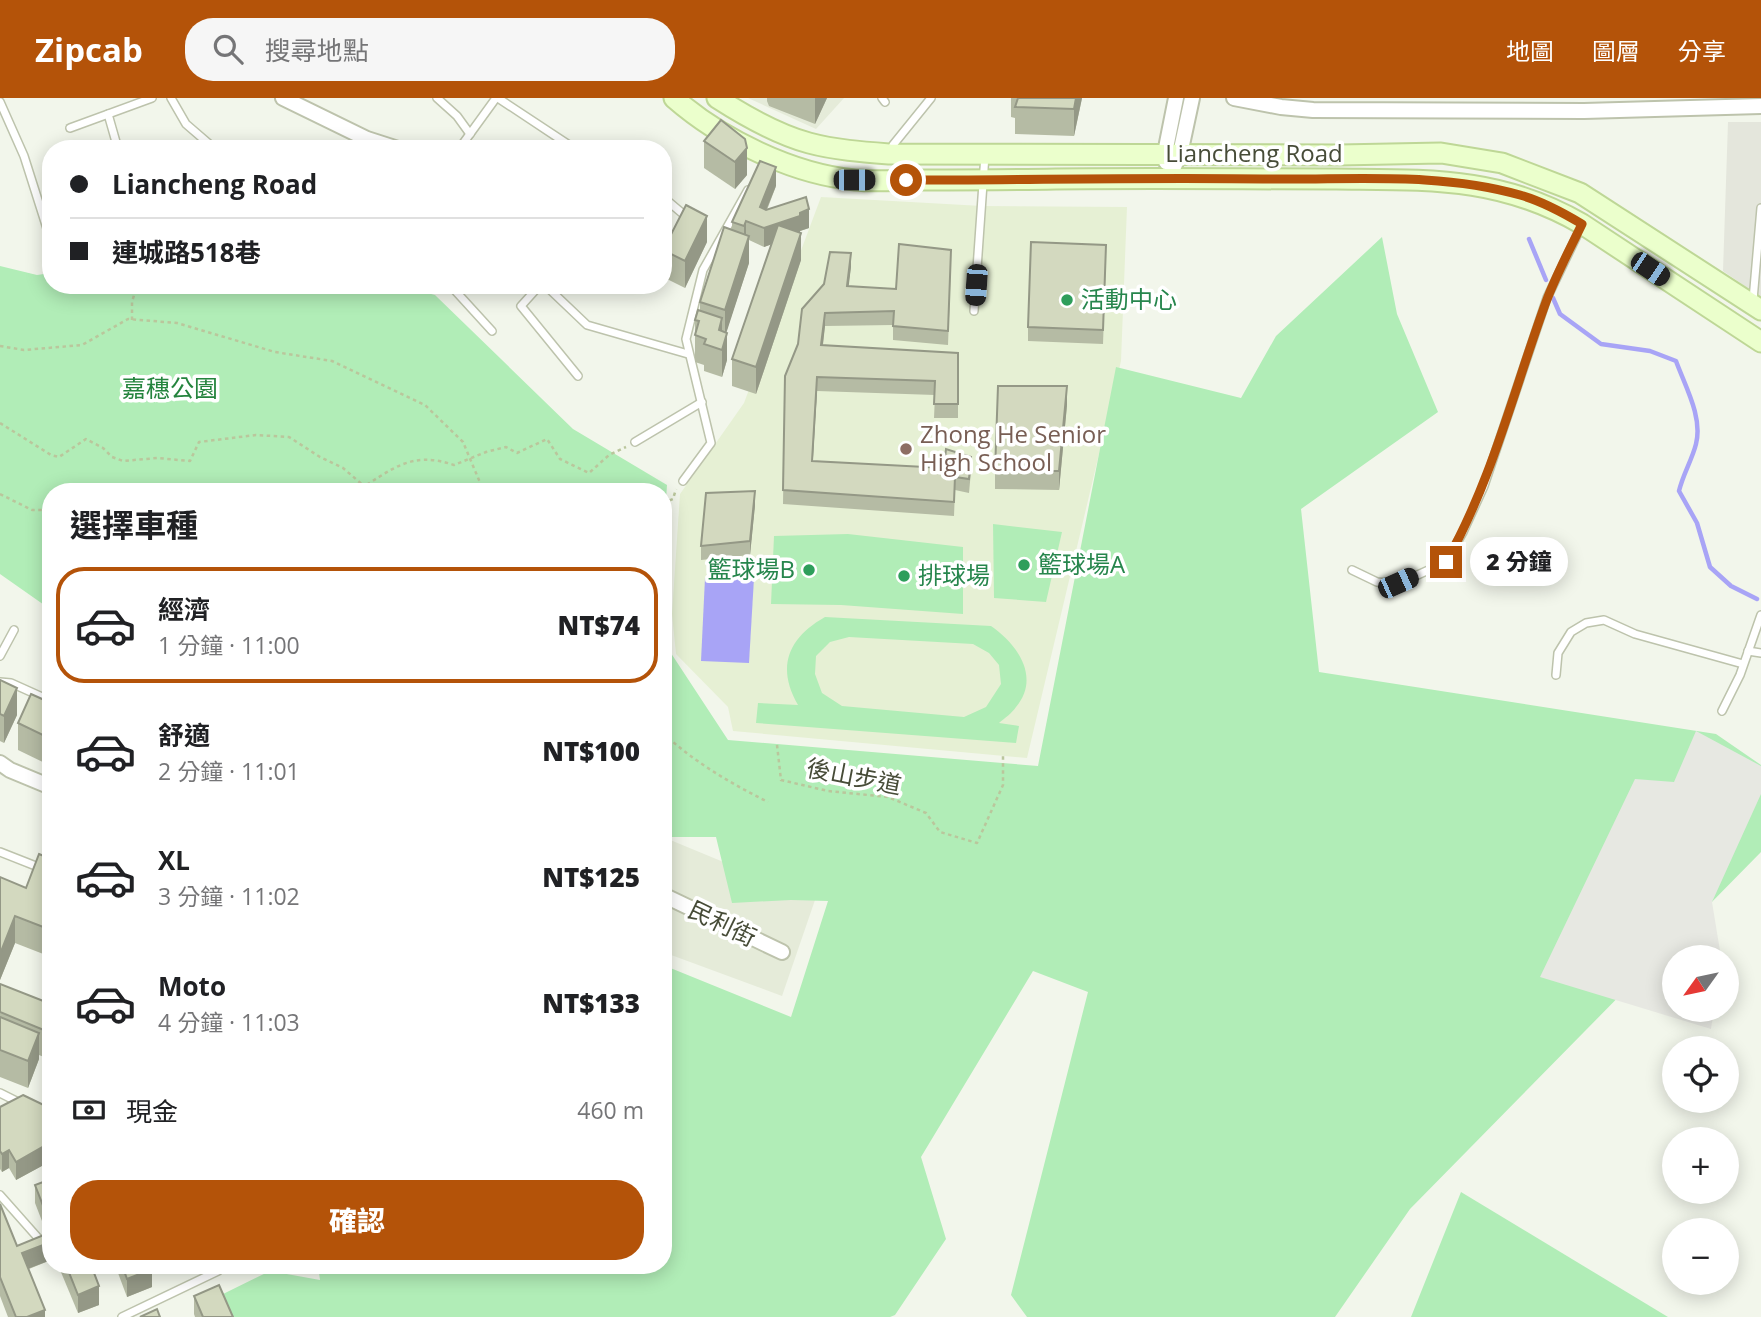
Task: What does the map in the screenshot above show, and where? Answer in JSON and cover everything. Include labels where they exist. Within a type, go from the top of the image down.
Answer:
[{"type":"main road","name":"Liancheng Road","points":[[674,98],[706,124],[764,161],[854,180],[1169,177],[1432,180],[1475,184],[1521,195],[1553,207],[1761,342]]},
{"type":"main road","name":"Liancheng Road","points":[[729,103],[759,123],[809,143],[890,154],[1441,153],[1502,163],[1580,193],[1757,307]]},
{"type":"street","points":[[283,98],[370,140]]},
{"type":"street","points":[[1169,177],[1177,98]]},
{"type":"street","points":[[1172,153],[1192,98]]},
{"type":"street","points":[[1234,98],[1313,110],[1604,104],[1761,106]]},
{"type":"street","points":[[1,768],[42,784]]},
{"type":"street","name":"民利街","points":[[672,899],[782,952]]},
{"type":"lane","points":[[70,128],[152,98]]},
{"type":"lane","points":[[171,98],[186,124],[205,140]]},
{"type":"lane","points":[[438,98],[457,116],[470,134]]},
{"type":"lane","points":[[466,140],[497,98],[561,140]]},
{"type":"lane","points":[[890,154],[930,98]]},
{"type":"lane","points":[[0,102],[24,156],[42,213]]},
{"type":"lane","points":[[108,114],[115,140]]},
{"type":"lane","points":[[974,311],[985,154]]},
{"type":"lane","points":[[682,481],[711,443],[685,339],[703,270],[755,177]]},
{"type":"lane","points":[[672,205],[697,226]]},
{"type":"lane","points":[[1757,307],[1761,208]]},
{"type":"lane","points":[[1352,570],[1377,582],[1398,583],[1446,562],[1484,486],[1547,298],[1582,224]]},
{"type":"lane","points":[[706,235],[716,243]]},
{"type":"lane","points":[[458,294],[492,331]]},
{"type":"lane","points":[[534,294],[521,306],[578,376]]},
{"type":"lane","points":[[553,294],[587,325],[688,354]]},
{"type":"lane","points":[[635,443],[702,402]]},
{"type":"lane","points":[[1722,711],[1741,675],[1761,615]]},
{"type":"lane","points":[[1556,675],[1558,653],[1571,632],[1586,623],[1604,620],[1635,634],[1743,664]]},
{"type":"lane","points":[[0,656],[14,630]]},
{"type":"lane","points":[[1748,651],[1761,653]]},
{"type":"lane","points":[[0,682],[11,683],[42,697]]},
{"type":"lane","points":[[0,852],[42,868]]},
{"type":"lane","points":[[0,1093],[29,1108]]},
{"type":"lane","points":[[0,1195],[39,1239]]},
{"type":"lane","points":[[122,1317],[212,1274]]},
{"type":"path","points":[[132,320],[134,294]]},
{"type":"path","points":[[0,346],[24,350],[82,345],[128,319],[177,323],[275,352],[332,362],[425,405],[463,442],[480,483]]},
{"type":"path","points":[[0,423],[51,455],[59,457],[86,439],[103,448],[112,457],[123,461],[157,458],[190,461],[199,442],[256,435],[289,437],[342,468],[361,483]]},
{"type":"path","points":[[370,483],[391,469],[413,460],[435,459],[454,466],[506,447],[517,453],[547,439],[560,459],[589,473],[609,455],[635,443]]},
{"type":"path","points":[[672,499],[682,481]]},
{"type":"path","points":[[0,494],[32,510],[42,510]]},
{"type":"path","points":[[672,741],[691,757],[731,783],[768,802]]},
{"type":"path","name":"後山步道","points":[[777,745],[781,780],[828,791],[888,797],[926,813],[940,832],[977,843],[1003,785],[1003,756]]},
{"type":"shaded area","points":[[748,98],[844,98],[816,129]]},
{"type":"shaded area","points":[[1728,122],[1761,122],[1761,297],[1723,271]]},
{"type":"shaded area","name":"Zhong He Senior High School","points":[[821,197],[982,206],[1127,207],[1121,361],[1027,758],[733,731],[728,707],[676,654],[672,614],[680,494],[744,403]]},
{"type":"shaded area","points":[[705,578],[754,578],[749,663],[701,661]]},
{"type":"shaded area","points":[[1696,731],[1761,766],[1761,794],[1712,902],[1719,945],[1662,945],[1662,1014],[1540,977],[1635,779],[1674,782]]},
{"type":"shaded area","points":[[672,841],[815,900],[782,996],[672,955]]},
{"type":"shaded area","points":[[1688,1022],[1712,1022],[1711,1029]]},
{"type":"green space","points":[[1382,237],[1397,314],[1438,412],[1301,509],[1319,672],[1716,734],[1761,765],[1761,852],[1670,945],[1662,945],[1662,953],[1410,1209],[1335,1317],[1027,1317],[1011,1295],[1088,992],[1033,971],[921,1157],[946,1239],[895,1315],[229,1317],[219,1296],[264,1274],[287,1274],[320,1280],[319,1274],[672,1274],[672,969],[791,1017],[828,901],[732,903],[716,837],[672,837],[672,655],[728,740],[1038,766],[1116,367],[1241,398],[1276,336]]},
{"type":"green space","name":"嘉穗公園","points":[[0,266],[42,274],[42,294],[435,295],[573,429],[664,483],[42,483],[42,603],[0,574]]},
{"type":"green space","name":"籃球場A","points":[[993,524],[1062,532],[1046,602],[994,598]]},
{"type":"green space","name":"排球場","points":[[848,534],[963,547],[963,614],[841,605],[771,604],[774,536]]},
{"type":"green space","points":[[825,617],[991,626],[1001,633],[1017,652],[1026,673],[1023,696],[999,723],[1019,726],[1016,743],[756,723],[758,703],[798,705],[791,691],[787,666],[794,644],[812,625]],"holes":[[[849,637],[973,644],[989,653],[999,665],[1001,684],[986,707],[964,717],[842,706],[822,693],[815,674],[816,656],[830,642]]]},
{"type":"green space","points":[[1461,1192],[1668,1317],[1411,1317]]},
{"type":"building","points":[[1018,98],[1076,98],[1074,109],[1015,107]]},
{"type":"building","points":[[721,120],[745,139],[747,148],[735,162],[704,141]]},
{"type":"building","points":[[760,161],[776,167],[760,207],[766,210],[806,197],[809,209],[800,213],[800,216],[764,228],[746,221],[744,226],[732,222]]},
{"type":"building","points":[[686,205],[707,216],[685,261],[672,254],[672,232]]},
{"type":"building","points":[[778,225],[801,233],[756,367],[732,359]]},
{"type":"building","points":[[724,227],[749,236],[725,310],[700,302]]},
{"type":"building","name":"活動中心","points":[[1031,242],[1106,245],[1103,330],[1028,327]]},
{"type":"building","points":[[899,244],[951,250],[948,331],[893,326],[894,311],[825,313],[821,345],[958,353],[958,404],[934,404],[935,381],[817,377],[812,461],[944,468],[946,449],[971,457],[969,479],[955,477],[954,502],[783,490],[785,376],[798,344],[802,309],[824,284],[830,252],[851,253],[847,286],[896,289]]},
{"type":"building","points":[[698,310],[722,318],[719,330],[727,333],[722,350],[704,344],[706,339],[695,335],[699,321],[695,320]]},
{"type":"building","points":[[998,386],[1067,386],[1059,471],[995,471]]},
{"type":"building","points":[[755,491],[750,541],[701,546],[706,493]]},
{"type":"building","points":[[0,680],[17,688],[4,716],[0,714]]},
{"type":"building","points":[[31,694],[42,699],[42,735],[18,723]]},
{"type":"building","points":[[39,854],[42,855],[42,926],[15,916],[0,954],[0,877],[26,888]]},
{"type":"building","points":[[0,984],[42,1000],[42,1029],[0,1012]]},
{"type":"building","points":[[0,1017],[39,1033],[28,1061],[0,1050]]},
{"type":"building","points":[[23,1095],[42,1104],[42,1147],[16,1162],[9,1150],[2,1154],[0,1107]]},
{"type":"building","points":[[42,1182],[42,1203],[35,1185]]},
{"type":"building","points":[[0,1204],[17,1246],[42,1236],[42,1245],[22,1253],[45,1310],[27,1317],[16,1317],[0,1277]]},
{"type":"building","points":[[70,1274],[94,1274],[99,1286],[78,1295]]},
{"type":"building","points":[[125,1274],[140,1274],[127,1279]]},
{"type":"building","points":[[219,1285],[233,1317],[203,1317],[194,1296]]},
{"type":"building","points":[[157,1309],[160,1317],[140,1317]]},
{"type":"waterway","points":[[1529,239],[1546,280]]},
{"type":"waterway","points":[[1553,298],[1560,314],[1601,344],[1650,351],[1676,361],[1692,402],[1698,434],[1679,491],[1697,523],[1710,567],[1731,586],[1757,599]]},
{"type":"place","name":"活動中心","points":[[1067,300]]},
{"type":"place","name":"Zhong He Senior High School","points":[[906,449]]},
{"type":"place","name":"籃球場A","points":[[1024,565]]},
{"type":"place","name":"籃球場B","points":[[809,570]]},
{"type":"place","name":"排球場","points":[[904,576]]},
{"type":"route","points":[[906,180],[1169,177],[1432,180],[1475,184],[1521,195],[1553,207],[1582,224],[1547,298],[1484,486],[1446,562]]}]
